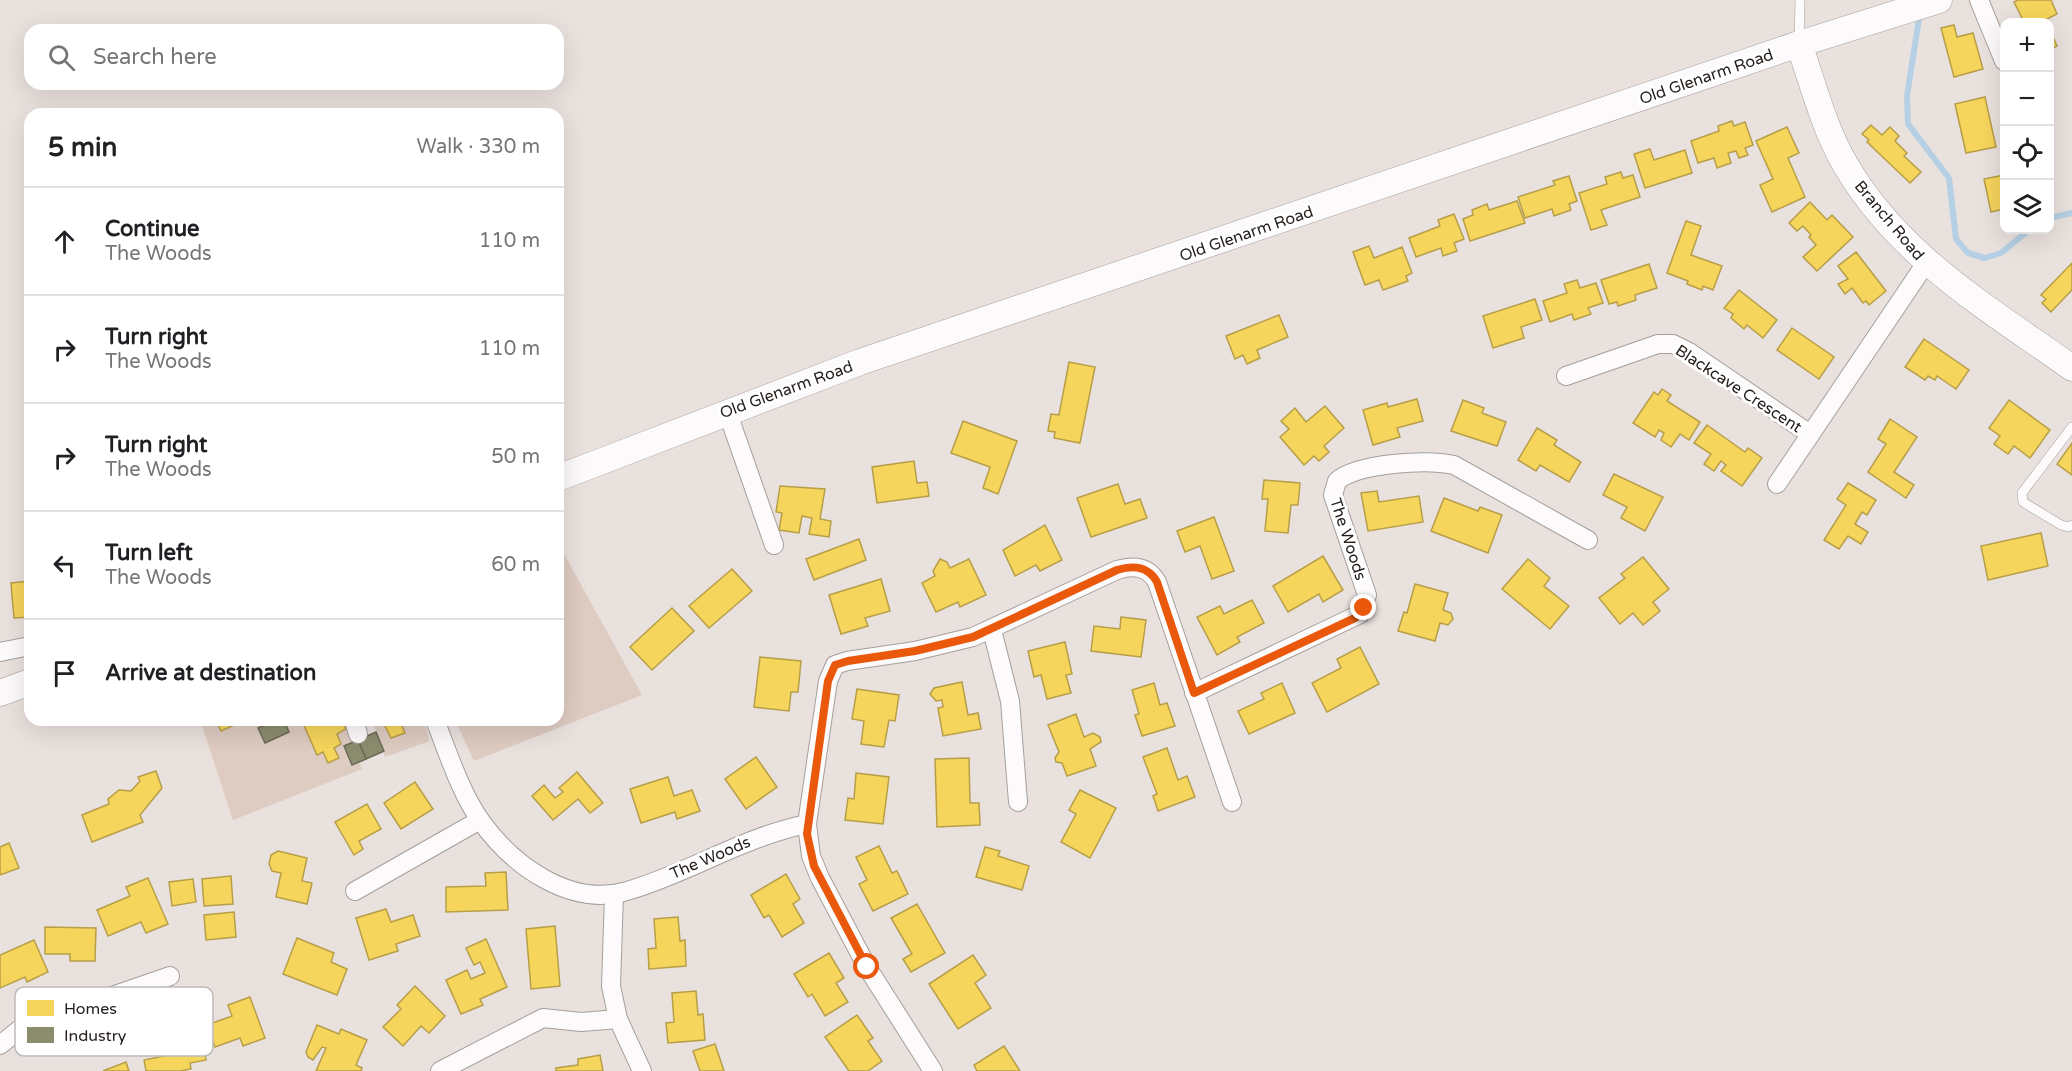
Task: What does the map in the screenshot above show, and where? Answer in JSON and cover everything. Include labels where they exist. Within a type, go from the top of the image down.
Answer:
[{"type":"street","name":"Old Glenarm Road","points":[[564,476],[727,411],[860,362],[1534,136],[1799,44],[1939,0]]},
{"type":"street","points":[[1979,0],[2000,51]]},
{"type":"street","name":"Branch Road","points":[[1799,44],[1834,141],[1845,164],[1879,213],[1926,263],[2072,368]]},
{"type":"street","name":"Blackcave Crescent","points":[[1778,484],[1926,263]]},
{"type":"street","name":"Blackcave Crescent","points":[[1566,376],[1658,344],[1673,344],[1689,352],[1810,434]]},
{"type":"street","points":[[727,411],[774,545]]},
{"type":"street","name":"The Woods","points":[[1194,693],[1351,620],[1362,612],[1367,595],[1334,495],[1337,481],[1349,474],[1398,463],[1435,462],[1454,465],[1588,540]]},
{"type":"street","points":[[933,1071],[867,967],[820,878],[811,856],[807,824],[828,681],[835,665],[939,646],[992,630],[1117,570],[1129,567],[1143,568],[1152,574],[1157,582],[1232,802]]},
{"type":"street","points":[[992,630],[1010,701],[1018,802]]},
{"type":"street","points":[[0,651],[24,646]]},
{"type":"street","points":[[0,693],[24,684]]},
{"type":"street","name":"The Woods","points":[[437,726],[452,763],[480,820],[511,854],[545,879],[578,893],[614,894],[643,886],[770,832],[807,824]]},
{"type":"street","points":[[355,891],[480,820]]},
{"type":"street","points":[[614,894],[610,973],[618,1019],[642,1071]]},
{"type":"street","points":[[138,987],[170,976]]},
{"type":"street","points":[[440,1071],[543,1018],[581,1022],[618,1019]]},
{"type":"street","points":[[0,1045],[15,1033]]},
{"type":"lane","points":[[1799,44],[1800,0]]},
{"type":"lane","points":[[2072,427],[2022,493],[2023,502],[2061,525],[2072,536]]},
{"type":"lane","points":[[2061,525],[2068,527],[2072,525]]},
{"type":"shaded area","points":[[564,554],[642,695],[564,726]]},
{"type":"shaded area","points":[[202,726],[346,726],[362,769],[233,820]]},
{"type":"shaded area","points":[[374,726],[425,726],[430,741],[385,757]]},
{"type":"shaded area","points":[[458,726],[563,726],[474,761]]},
{"type":"building: Homes","points":[[2051,0],[2057,14],[2049,18],[2022,18],[2014,2]]},
{"type":"building: Homes","points":[[1954,25],[1957,37],[1973,33],[1983,69],[1954,77],[1941,28]]},
{"type":"building: Homes","points":[[1985,97],[1996,147],[1966,153],[1955,104]]},
{"type":"building: Homes","points":[[1732,121],[1734,126],[1745,122],[1753,145],[1745,148],[1748,155],[1739,158],[1736,151],[1728,153],[1731,163],[1717,168],[1714,158],[1698,163],[1691,141],[1719,131],[1718,126]]},
{"type":"building: Homes","points":[[1871,125],[1882,135],[1890,127],[1899,136],[1895,141],[1907,153],[1904,156],[1921,172],[1910,183],[1867,142],[1869,140],[1862,134]]},
{"type":"building: Homes","points":[[1787,127],[1799,153],[1788,158],[1805,197],[1772,212],[1760,185],[1773,179],[1756,141]]},
{"type":"building: Homes","points":[[1650,149],[1654,160],[1685,150],[1692,173],[1645,188],[1634,154]]},
{"type":"building: Homes","points":[[1621,172],[1623,178],[1633,175],[1640,197],[1601,210],[1607,225],[1591,230],[1579,193],[1607,184],[1605,177]]},
{"type":"building: Homes","points":[[1569,176],[1577,201],[1569,204],[1571,210],[1554,216],[1552,209],[1525,218],[1518,197],[1555,185],[1553,181]]},
{"type":"building: Homes","points":[[2000,176],[2000,210],[1991,212],[1984,179]]},
{"type":"building: Homes","points":[[1517,201],[1525,223],[1470,241],[1463,219],[1473,215],[1472,210],[1487,204],[1489,210]]},
{"type":"building: Homes","points":[[1810,202],[1827,220],[1832,215],[1853,237],[1817,271],[1803,257],[1816,245],[1809,237],[1811,235],[1803,226],[1797,231],[1789,223]]},
{"type":"building: Homes","points":[[1454,214],[1464,239],[1454,243],[1457,251],[1443,256],[1441,248],[1416,257],[1409,238],[1440,226],[1438,220]]},
{"type":"building: Homes","points":[[1686,221],[1701,226],[1691,255],[1722,266],[1713,290],[1703,286],[1702,290],[1687,284],[1688,281],[1667,273]]},
{"type":"building: Homes","points":[[1369,246],[1374,258],[1402,247],[1412,273],[1406,276],[1408,281],[1383,290],[1379,280],[1365,285],[1353,252]]},
{"type":"building: Homes","points":[[1856,252],[1886,291],[1869,305],[1866,301],[1863,303],[1852,288],[1845,294],[1838,284],[1848,279],[1838,266]]},
{"type":"building: Homes","points":[[2072,263],[2072,290],[2051,312],[2042,303],[2046,299],[2041,295]]},
{"type":"building: Homes","points":[[1649,264],[1657,288],[1635,295],[1636,300],[1618,306],[1617,302],[1609,304],[1601,280]]},
{"type":"building: Homes","points":[[1577,280],[1580,288],[1596,283],[1603,303],[1588,308],[1591,314],[1574,320],[1572,314],[1550,322],[1543,301],[1567,293],[1564,284]]},
{"type":"building: Homes","points":[[1739,290],[1777,320],[1763,338],[1747,325],[1744,329],[1731,318],[1733,314],[1724,308]]},
{"type":"building: Homes","points":[[1535,299],[1542,320],[1521,327],[1524,338],[1493,348],[1483,316]]},
{"type":"building: Homes","points":[[1279,315],[1288,337],[1257,350],[1260,358],[1247,364],[1243,355],[1235,359],[1226,336]]},
{"type":"building: Homes","points":[[1792,328],[1834,357],[1819,379],[1777,350]]},
{"type":"building: Homes","points":[[1924,339],[1969,370],[1956,389],[1937,376],[1935,380],[1928,376],[1925,380],[1905,367]]},
{"type":"building: Homes","points":[[1069,362],[1095,367],[1080,443],[1054,438],[1055,432],[1048,431],[1051,414],[1059,415]]},
{"type":"building: Homes","points":[[1662,389],[1671,395],[1667,401],[1700,422],[1689,440],[1680,434],[1671,447],[1661,440],[1664,433],[1659,430],[1655,437],[1633,423],[1654,392],[1658,395]]},
{"type":"building: Homes","points":[[1417,399],[1423,421],[1397,428],[1400,437],[1373,445],[1363,410],[1387,403],[1388,407]]},
{"type":"building: Homes","points":[[1463,400],[1484,408],[1482,413],[1506,422],[1497,446],[1451,431]]},
{"type":"building: Homes","points":[[2009,400],[2050,430],[2030,458],[2014,446],[2008,454],[1994,444],[2000,436],[1989,428]]},
{"type":"building: Homes","points":[[1325,406],[1344,428],[1324,446],[1329,452],[1319,461],[1314,456],[1304,465],[1280,437],[1289,429],[1281,421],[1295,408],[1306,422]]},
{"type":"building: Homes","points":[[1890,419],[1917,437],[1894,472],[1914,485],[1906,498],[1868,472],[1886,444],[1878,439]]},
{"type":"building: Homes","points":[[963,421],[1017,441],[998,494],[983,488],[990,467],[951,453]]},
{"type":"building: Homes","points":[[1707,425],[1745,452],[1748,448],[1762,458],[1742,486],[1721,471],[1726,465],[1721,461],[1714,471],[1704,464],[1711,454],[1694,443]]},
{"type":"building: Homes","points":[[1537,428],[1557,440],[1554,445],[1581,462],[1569,482],[1540,465],[1536,471],[1518,460]]},
{"type":"building: Homes","points":[[2072,443],[2072,475],[2057,464]]},
{"type":"building: Homes","points":[[914,461],[917,483],[927,482],[929,496],[877,503],[872,467]]},
{"type":"building: Homes","points":[[1614,474],[1663,497],[1645,531],[1621,518],[1627,507],[1603,495]]},
{"type":"building: Homes","points":[[1264,480],[1300,483],[1298,505],[1291,505],[1288,533],[1265,531],[1268,499],[1262,499]]},
{"type":"building: Homes","points":[[1848,483],[1876,500],[1867,515],[1862,512],[1855,524],[1868,532],[1861,544],[1848,536],[1839,549],[1824,540],[1846,505],[1837,499]]},
{"type":"building: Homes","points":[[1118,484],[1125,504],[1140,499],[1147,518],[1091,537],[1077,498]]},
{"type":"building: Homes","points":[[780,486],[825,489],[820,519],[831,521],[829,537],[809,534],[812,518],[802,516],[799,533],[779,530],[782,513],[776,512]]},
{"type":"building: Homes","points":[[1377,491],[1379,502],[1419,496],[1423,522],[1368,531],[1361,493]]},
{"type":"building: Homes","points":[[1444,498],[1478,511],[1480,507],[1502,515],[1488,553],[1431,531]]},
{"type":"building: Homes","points":[[1214,517],[1234,571],[1212,579],[1200,546],[1185,552],[1177,531]]},
{"type":"building: Homes","points":[[1045,525],[1062,560],[1040,571],[1036,565],[1015,576],[1003,550]]},
{"type":"building: Homes","points":[[2041,533],[2048,566],[1988,580],[1981,546]]},
{"type":"building: Homes","points":[[859,539],[866,560],[814,580],[806,559]]},
{"type":"building: Homes","points":[[1323,556],[1343,590],[1323,602],[1319,594],[1288,612],[1273,586]]},
{"type":"building: Homes","points":[[1643,557],[1669,589],[1653,602],[1660,611],[1643,625],[1633,613],[1620,624],[1599,598],[1625,578],[1621,574]]},
{"type":"building: Homes","points":[[940,559],[947,562],[950,568],[969,559],[986,595],[960,607],[958,602],[936,612],[922,583],[935,576],[933,571]]},
{"type":"building: Homes","points":[[1528,559],[1550,578],[1544,586],[1569,606],[1550,629],[1502,589]]},
{"type":"building: Homes","points":[[732,569],[752,591],[709,628],[689,606]]},
{"type":"building: Homes","points":[[881,579],[890,611],[865,618],[868,626],[841,634],[829,595]]},
{"type":"building: Homes","points":[[24,582],[24,617],[14,618],[11,583]]},
{"type":"building: Homes","points":[[1415,584],[1448,593],[1443,610],[1451,613],[1453,619],[1448,625],[1440,623],[1435,641],[1398,631],[1404,612],[1407,613]]},
{"type":"building: Homes","points":[[1252,600],[1264,623],[1237,637],[1240,642],[1217,655],[1197,617],[1220,606],[1224,614]]},
{"type":"building: Homes","points":[[672,608],[694,631],[652,670],[630,647]]},
{"type":"building: Homes","points":[[1121,617],[1146,620],[1141,657],[1091,651],[1094,626],[1120,629]]},
{"type":"building: Homes","points":[[1065,642],[1072,674],[1066,675],[1071,693],[1047,699],[1041,675],[1034,677],[1028,651]]},
{"type":"building: Homes","points":[[1360,647],[1379,684],[1327,712],[1312,683],[1341,668],[1337,659]]},
{"type":"building: Homes","points":[[760,657],[801,661],[798,692],[791,692],[789,711],[754,707]]},
{"type":"building: Homes","points":[[962,682],[968,715],[978,713],[981,729],[943,736],[938,708],[943,707],[942,700],[936,701],[930,694],[934,688]]},
{"type":"building: Homes","points":[[1154,683],[1160,705],[1167,703],[1175,726],[1142,736],[1135,715],[1139,714],[1132,690]]},
{"type":"building: Homes","points":[[1282,683],[1295,713],[1249,734],[1238,711],[1264,699],[1261,693]]},
{"type":"building: Homes","points":[[857,689],[899,695],[895,721],[889,720],[884,747],[861,744],[864,721],[852,719]]},
{"type":"building: Homes","points":[[1076,714],[1084,737],[1093,733],[1100,737],[1101,742],[1090,749],[1096,766],[1067,776],[1062,763],[1056,762],[1055,758],[1059,752],[1048,725]]},
{"type":"building: Homes","points":[[219,726],[232,726],[221,731]]},
{"type":"building: Homes","points":[[304,726],[345,726],[346,729],[337,734],[341,744],[334,748],[339,758],[328,763],[323,752],[317,755]]},
{"type":"building: Homes","points":[[385,726],[402,726],[405,733],[391,738]]},
{"type":"building: Homes","points":[[1167,748],[1178,780],[1187,776],[1195,797],[1158,811],[1153,796],[1157,794],[1143,757]]},
{"type":"building: Homes","points":[[756,757],[777,787],[746,809],[725,779]]},
{"type":"building: Homes","points":[[969,758],[970,803],[979,803],[980,825],[937,827],[935,759]]},
{"type":"building: Homes","points":[[156,771],[162,788],[140,815],[143,822],[92,842],[82,815],[109,804],[108,799],[119,790],[131,791],[140,781],[138,777]]},
{"type":"building: Homes","points":[[577,772],[603,803],[590,813],[578,799],[553,820],[532,796],[544,785],[555,798],[563,792],[559,788]]},
{"type":"building: Homes","points":[[856,773],[889,777],[883,824],[845,820],[848,798],[854,799]]},
{"type":"building: Homes","points":[[668,777],[674,796],[692,790],[700,811],[677,819],[675,812],[641,823],[630,789]]},
{"type":"building: Homes","points":[[415,782],[433,809],[401,829],[384,803]]},
{"type":"building: Homes","points":[[1080,790],[1116,808],[1090,858],[1061,842],[1076,814],[1069,810]]},
{"type":"building: Homes","points":[[367,804],[381,829],[359,841],[363,849],[354,855],[335,822]]},
{"type":"building: Homes","points":[[9,843],[19,868],[0,875],[0,847]]},
{"type":"building: Homes","points":[[879,846],[892,873],[897,871],[908,894],[873,911],[859,884],[867,880],[856,857]]},
{"type":"building: Homes","points":[[985,847],[1000,851],[998,856],[1029,866],[1022,890],[976,877]]},
{"type":"building: Homes","points":[[278,851],[307,858],[302,881],[312,883],[307,904],[276,897],[281,873],[272,871],[269,864],[271,855]]},
{"type":"building: Homes","points":[[506,872],[508,910],[446,912],[446,887],[486,886],[485,873]]},
{"type":"building: Homes","points":[[786,874],[800,899],[793,904],[804,923],[782,937],[769,915],[764,918],[751,895]]},
{"type":"building: Homes","points":[[231,876],[233,904],[204,906],[202,879]]},
{"type":"building: Homes","points":[[148,878],[168,924],[146,933],[141,922],[108,936],[97,910],[130,896],[126,887]]},
{"type":"building: Homes","points":[[193,879],[196,902],[172,906],[169,882]]},
{"type":"building: Homes","points":[[917,904],[945,953],[911,972],[903,959],[912,954],[891,918]]},
{"type":"building: Homes","points":[[386,909],[391,922],[413,915],[420,936],[396,944],[398,951],[369,960],[356,918]]},
{"type":"building: Homes","points":[[234,912],[236,937],[206,940],[204,915]]},
{"type":"building: Homes","points":[[678,917],[680,941],[685,940],[686,966],[649,969],[648,949],[656,948],[654,919]]},
{"type":"building: Homes","points":[[555,926],[560,986],[531,989],[526,929]]},
{"type":"building: Homes","points":[[45,927],[96,928],[95,961],[70,961],[70,954],[45,954]]},
{"type":"building: Homes","points":[[297,938],[334,953],[331,962],[347,969],[337,995],[283,974]]},
{"type":"building: Homes","points":[[486,939],[507,987],[480,999],[483,1005],[461,1014],[446,980],[467,970],[471,979],[485,973],[480,962],[474,965],[466,948]]},
{"type":"building: Homes","points":[[34,940],[48,972],[27,982],[25,977],[0,988],[0,955]]},
{"type":"building: Homes","points":[[829,953],[844,978],[836,983],[848,1002],[825,1016],[812,994],[808,997],[794,974]]},
{"type":"building: Homes","points":[[973,955],[986,975],[975,983],[991,1008],[958,1029],[929,984]]},
{"type":"building: Homes","points":[[415,986],[445,1016],[429,1033],[421,1026],[403,1046],[383,1027],[401,1009],[397,1005]]},
{"type":"building: Homes","points":[[696,991],[698,1015],[703,1014],[705,1040],[668,1043],[666,1023],[674,1022],[672,993]]},
{"type":"building: Homes","points":[[250,997],[265,1038],[243,1046],[240,1038],[215,1047],[213,1023],[232,1016],[228,1005]]},
{"type":"building: Homes","points":[[857,1015],[873,1038],[868,1041],[882,1061],[868,1071],[849,1071],[825,1037]]},
{"type":"building: Homes","points":[[317,1025],[339,1034],[341,1029],[367,1040],[356,1065],[362,1068],[361,1071],[316,1071],[326,1048],[322,1047],[313,1060],[306,1052]]},
{"type":"building: Homes","points":[[715,1044],[724,1071],[700,1071],[693,1051]]},
{"type":"building: Homes","points":[[1004,1046],[1020,1071],[977,1071],[974,1065]]},
{"type":"building: Homes","points":[[600,1055],[603,1071],[556,1071],[556,1068],[578,1065],[578,1059]]},
{"type":"building: Homes","points":[[164,1056],[205,1056],[206,1060],[190,1063],[191,1069],[146,1071],[144,1060]]},
{"type":"building: Homes","points":[[126,1062],[129,1071],[103,1071]]},
{"type":"building: Industry","points":[[286,726],[289,732],[265,743],[258,728]]},
{"type":"building: Industry","points":[[376,732],[384,751],[366,759],[358,740]]},
{"type":"building: Industry","points":[[358,740],[366,759],[352,765],[344,746]]},
{"type":"waterway","points":[[1920,12],[1907,96],[1908,124],[1949,178],[1956,239],[1968,253],[1985,258],[2001,253],[2024,234]]},
{"type":"waterway","points":[[2054,217],[2072,213]]},
{"type":"route","points":[[867,967],[814,866],[807,834],[828,681],[835,665],[841,662],[915,651],[973,637],[1117,570],[1135,567],[1148,571],[1157,582],[1194,693],[1355,618],[1364,608]]}]
